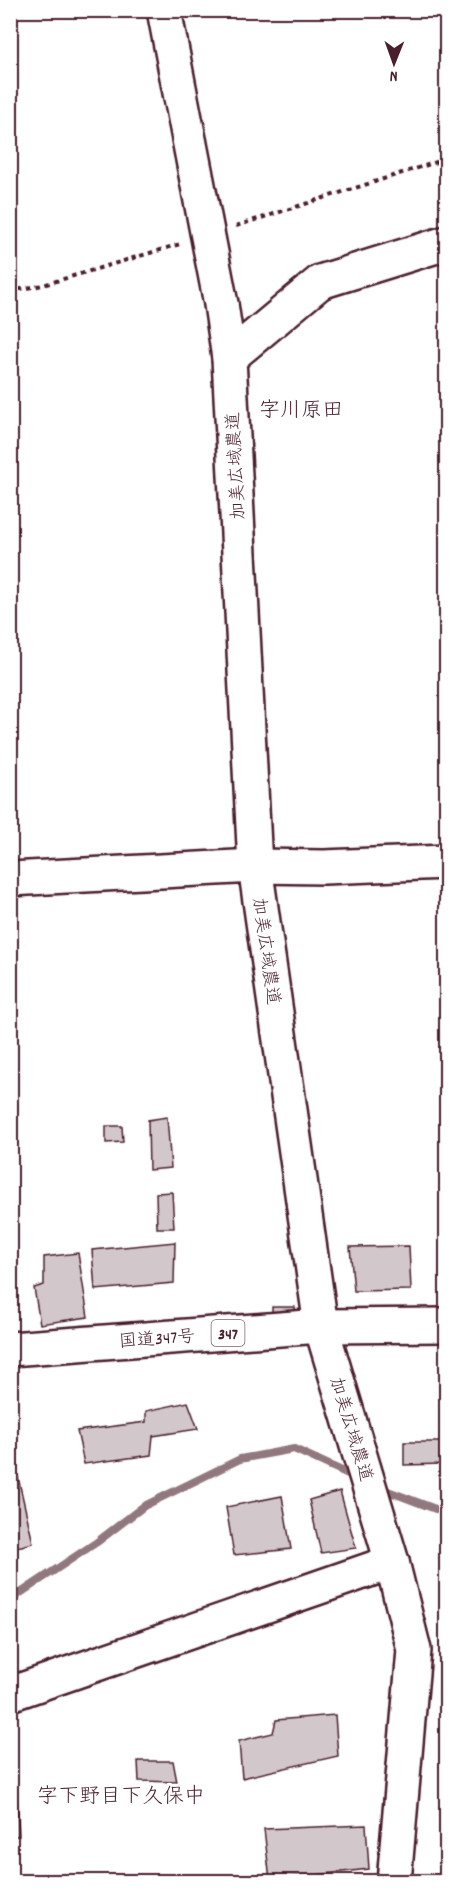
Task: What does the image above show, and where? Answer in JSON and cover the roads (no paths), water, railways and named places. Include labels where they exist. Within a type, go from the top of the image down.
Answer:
[{"type":"main road","name":"加美広域農道","points":[[164,10],[221,304],[229,358],[255,866],[321,1326],[392,1562],[414,1650],[394,1881]]},
{"type":"main road","points":[[229,358],[320,282],[447,243]]},
{"type":"main road","points":[[10,879],[255,866],[324,867],[447,862]]},
{"type":"main road","name":"国道347号","points":[[10,1350],[321,1326],[447,1325]]},
{"type":"main road","points":[[10,1694],[392,1562]]},
{"type":"waterway","points":[[10,1600],[97,1542],[144,1506],[240,1459],[294,1449],[357,1478]]},
{"type":"waterway","points":[[380,1488],[446,1513]]},
{"type":"district","name":"字川原田","points":[[301,409]]},
{"type":"district","name":"字下野目下久保中","points":[[121,1795]]}]
